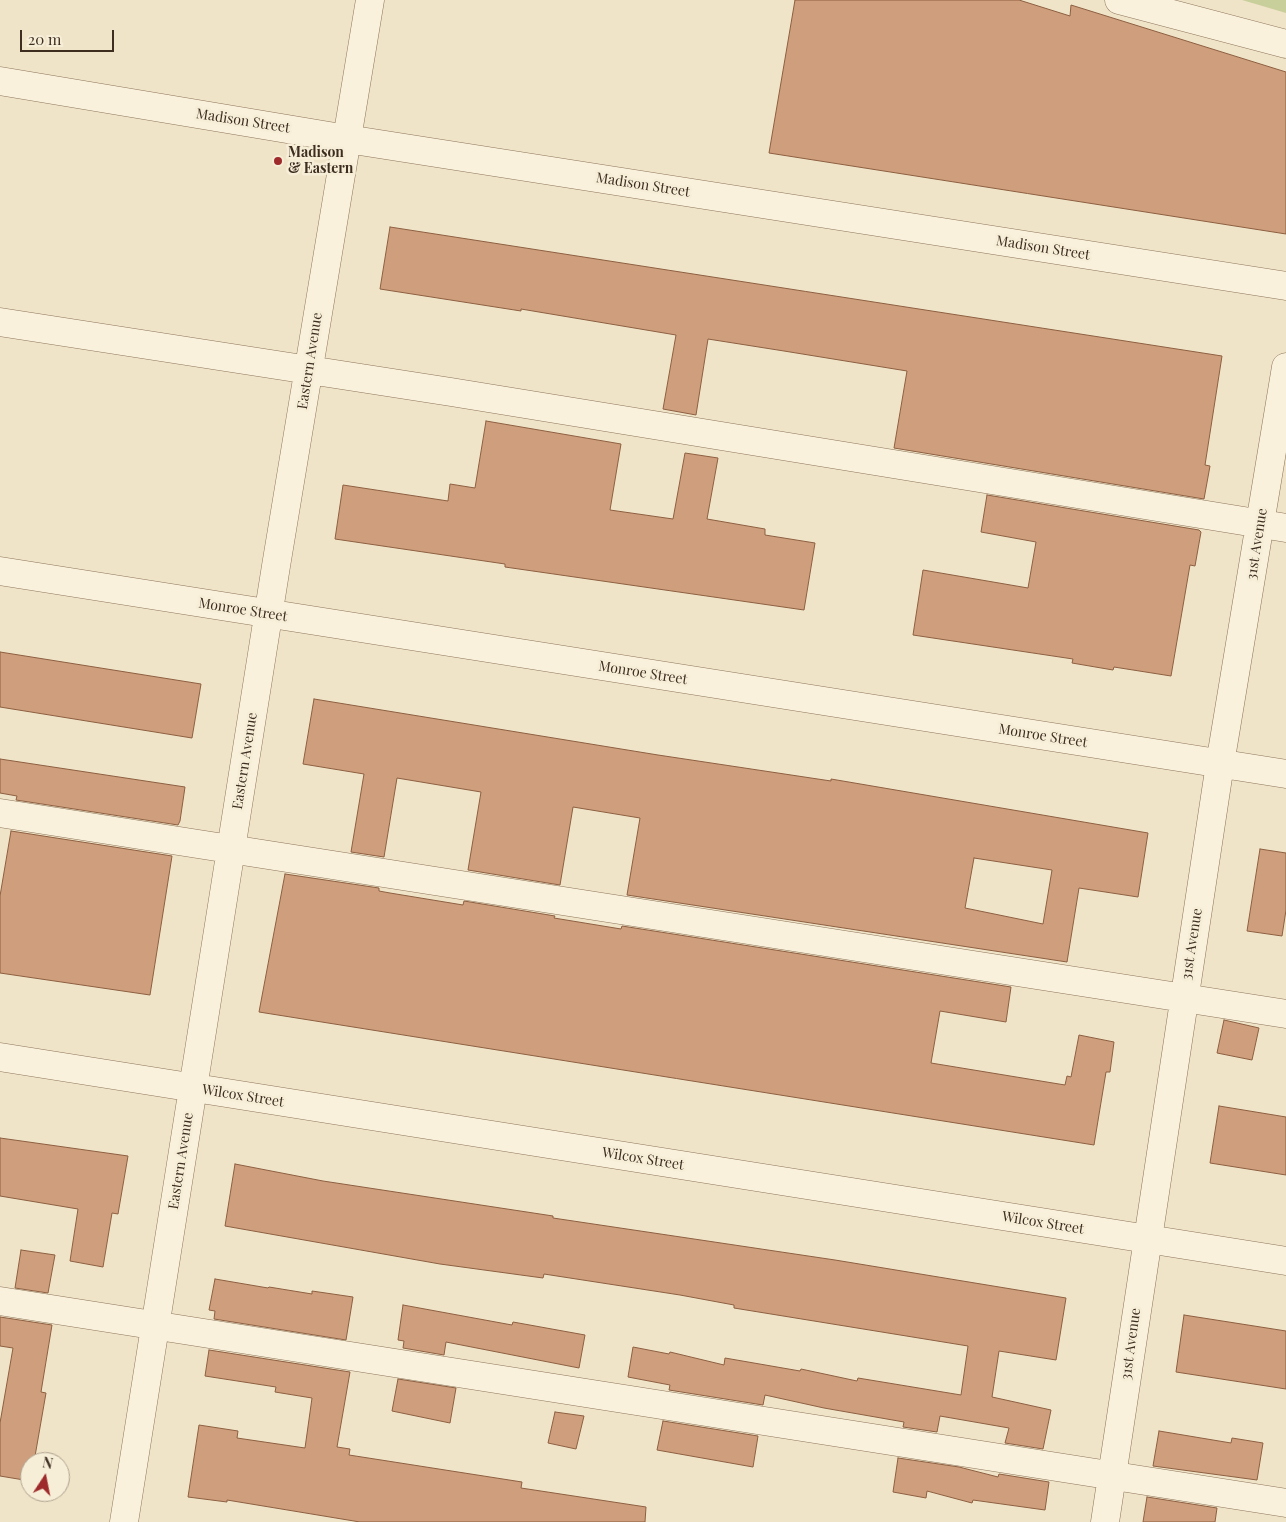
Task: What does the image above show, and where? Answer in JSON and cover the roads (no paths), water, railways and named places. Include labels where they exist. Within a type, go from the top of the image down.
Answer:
[{"type":"street","name":"Eastern Avenue","points":[[124,1522],[268,614],[370,0]]},
{"type":"street","points":[[1119,0],[1286,44]]},
{"type":"street","name":"Madison Street","points":[[0,81],[347,139],[1286,286]]},
{"type":"street","points":[[0,322],[1273,526]]},
{"type":"street","name":"31st Avenue","points":[[1105,1522],[1146,1239],[1220,764],[1273,526],[1286,367]]},
{"type":"street","name":"Monroe Street","points":[[0,571],[1286,774]]},
{"type":"street","points":[[0,813],[1286,1014]]},
{"type":"street","name":"Wilcox Street","points":[[0,1057],[1286,1261]]},
{"type":"street","points":[[0,1301],[1286,1503]]},
{"type":"place","name":"Madison & Eastern","points":[[278,161]]}]
